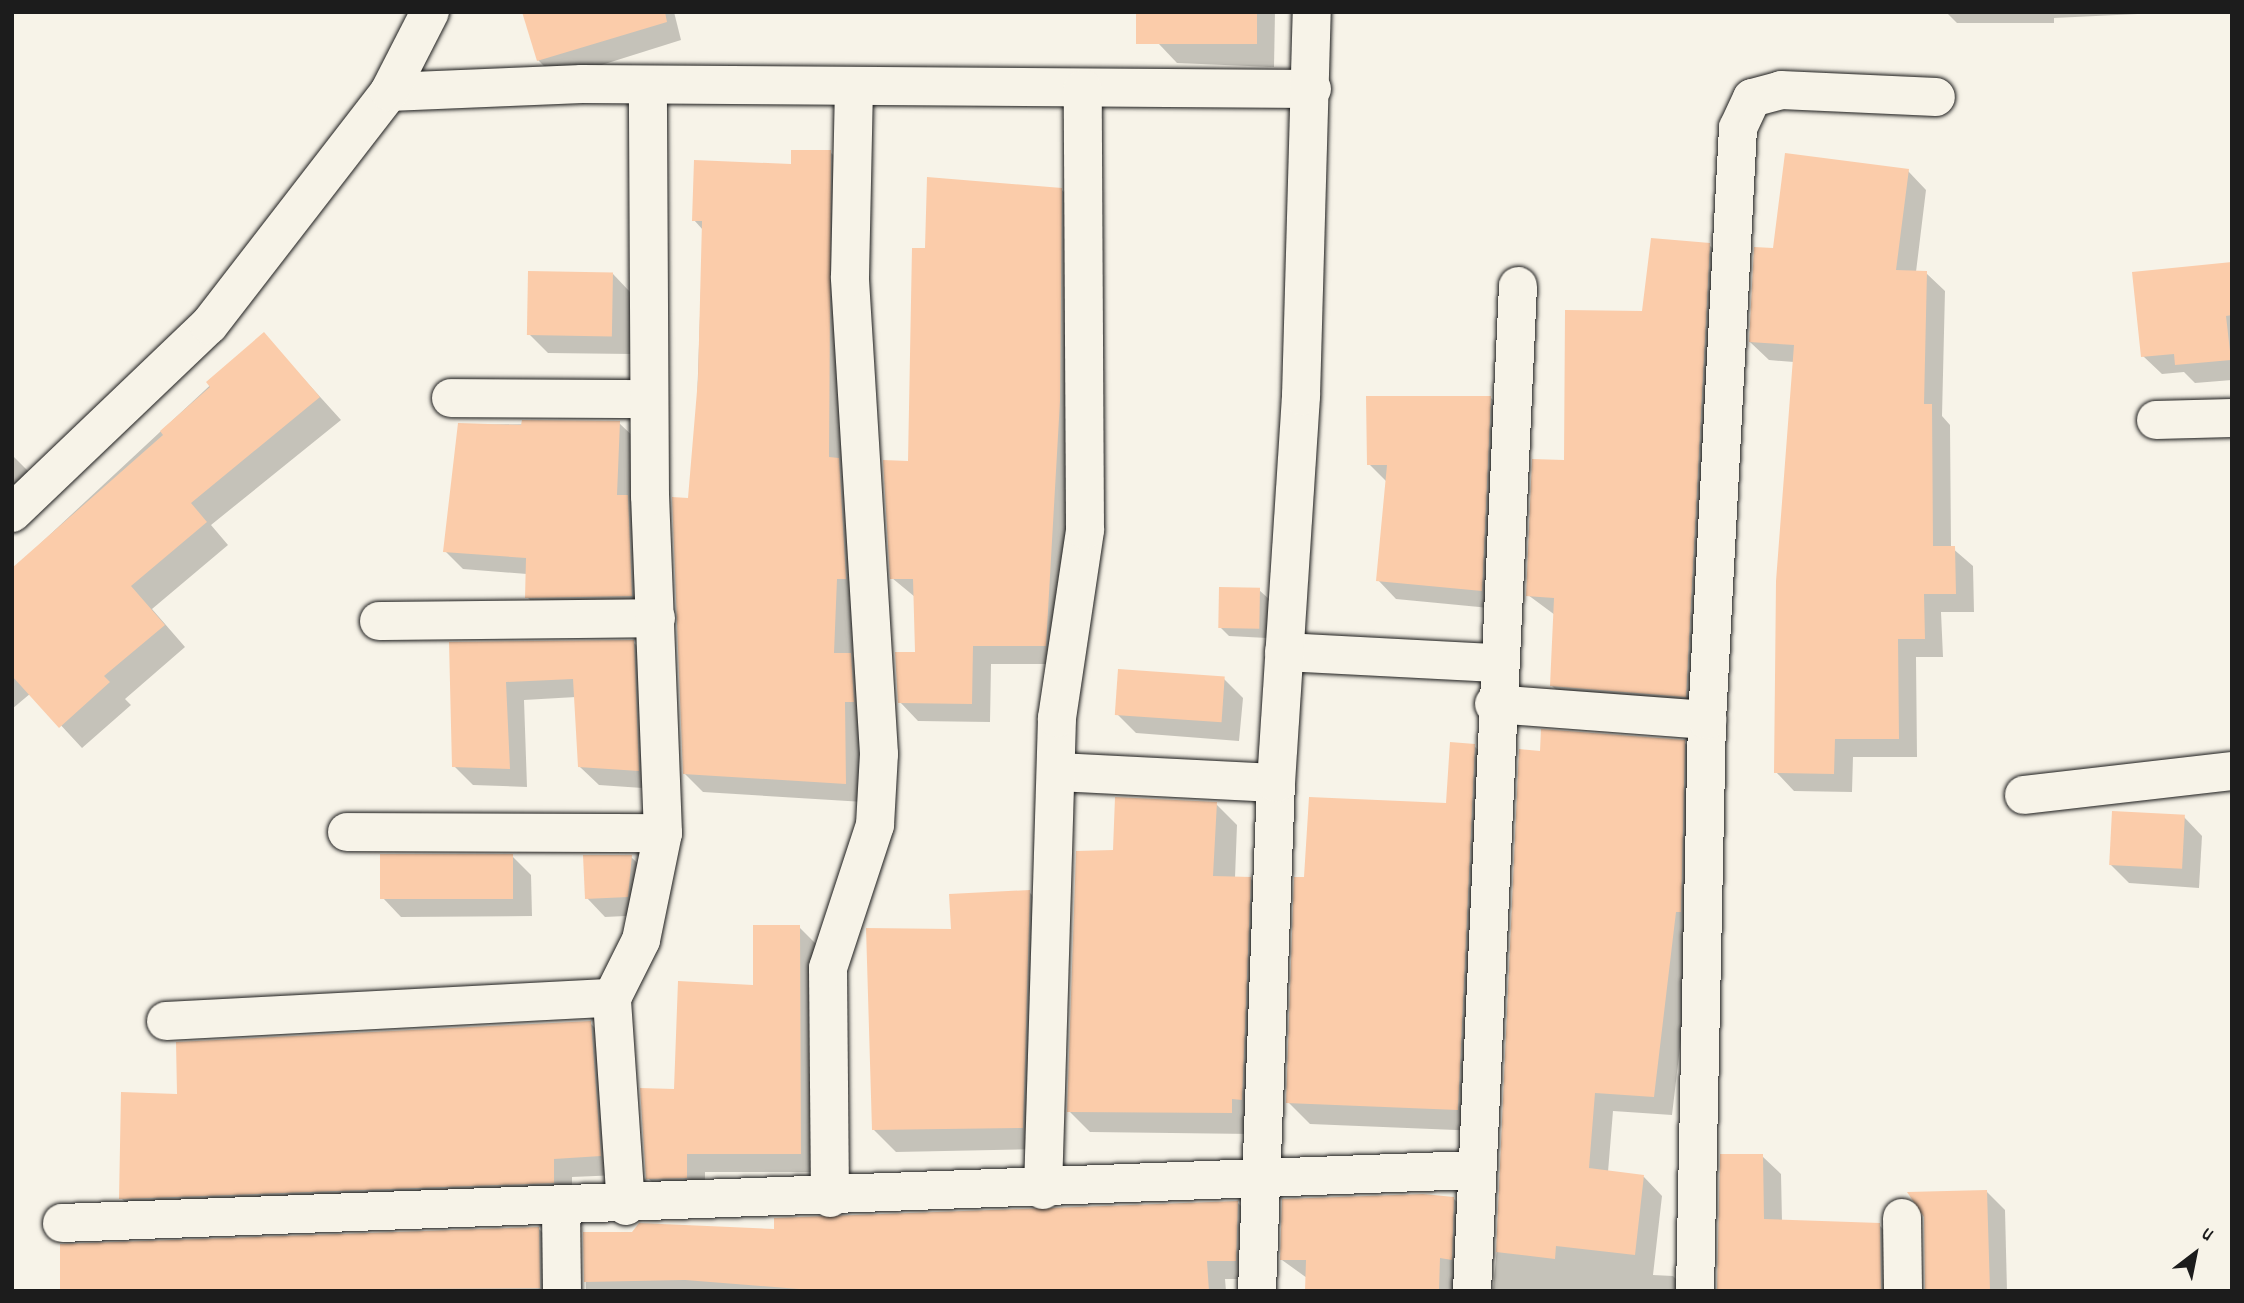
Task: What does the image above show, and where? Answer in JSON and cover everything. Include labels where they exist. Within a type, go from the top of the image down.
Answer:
[{"type":"street","points":[[12,513],[209,324],[389,92],[430,12]]},
{"type":"street","points":[[1257,1291],[1276,783],[1312,89],[1312,12]]},
{"type":"street","points":[[389,92],[515,85],[854,90],[1312,89]]},
{"type":"street","points":[[1695,1291],[1706,720],[1728,238],[1743,108],[1762,93],[1802,87],[1936,97]]},
{"type":"street","points":[[626,1206],[612,998],[641,940],[663,833],[649,399],[648,88]]},
{"type":"street","points":[[1043,1190],[1059,695],[1085,530],[1083,89]]},
{"type":"street","points":[[831,1198],[828,968],[874,825],[878,788],[850,277],[854,90]]},
{"type":"street","points":[[1472,1291],[1474,1170],[1494,704],[1518,286]]},
{"type":"street","points":[[451,398],[649,399]]},
{"type":"street","points":[[2156,419],[2232,418]]},
{"type":"street","points":[[379,621],[656,618]]},
{"type":"street","points":[[1284,652],[1497,663]]},
{"type":"street","points":[[1494,704],[1706,720]]},
{"type":"street","points":[[2024,795],[2232,771]]},
{"type":"street","points":[[1057,772],[1276,783]]},
{"type":"street","points":[[347,832],[663,833]]},
{"type":"street","points":[[166,1021],[612,998]]},
{"type":"street","points":[[62,1223],[561,1209],[1474,1170]]},
{"type":"street","points":[[561,1209],[562,1291]]},
{"type":"street","points":[[1902,1218],[1903,1291]]},
{"type":"building","points":[[522,12],[665,12],[667,22],[537,61]]},
{"type":"building","points":[[1136,12],[1257,12],[1257,44],[1136,44]]},
{"type":"building","points":[[791,150],[831,150],[829,457],[839,458],[846,579],[837,579],[834,653],[851,653],[854,702],[845,702],[846,784],[683,774],[672,497],[688,498],[698,379],[702,221],[692,221],[694,160],[791,164]]},
{"type":"building","points":[[1785,153],[1909,169],[1896,270],[1927,271],[1924,404],[1932,404],[1933,546],[1955,546],[1956,594],[1924,594],[1925,639],[1898,639],[1899,739],[1835,739],[1834,774],[1774,773],[1776,581],[1794,345],[1749,342],[1754,247],[1773,248]]},
{"type":"building","points":[[927,177],[1062,188],[1060,401],[1046,646],[973,646],[972,704],[898,703],[895,652],[915,652],[913,579],[890,579],[883,460],[908,461],[912,248],[925,248]]},
{"type":"building","points":[[1651,238],[1710,243],[1686,697],[1550,686],[1554,598],[1526,596],[1532,459],[1564,460],[1565,310],[1642,311]]},
{"type":"building","points":[[2232,262],[2232,315],[2226,316],[2231,360],[2175,365],[2174,354],[2141,357],[2132,272]]},
{"type":"building","points":[[528,271],[613,272],[612,336],[527,335]]},
{"type":"building","points":[[264,332],[320,397],[191,503],[207,522],[131,586],[165,625],[104,676],[110,682],[59,728],[12,676],[12,568],[163,435],[160,431],[210,387],[206,382]]},
{"type":"building","points":[[1366,396],[1491,396],[1482,591],[1376,581],[1387,465],[1367,465]]},
{"type":"building","points":[[522,420],[620,421],[617,495],[628,495],[632,596],[525,598],[526,558],[443,552],[458,423],[521,425]]},
{"type":"building","points":[[1219,587],[1260,588],[1259,629],[1218,628]]},
{"type":"building","points":[[634,640],[639,771],[578,767],[573,679],[506,682],[510,769],[452,767],[449,642]]},
{"type":"building","points":[[1118,669],[1225,676],[1222,722],[1115,715]]},
{"type":"building","points":[[1541,729],[1685,740],[1681,912],[1676,912],[1654,1097],[1595,1093],[1589,1168],[1644,1175],[1635,1255],[1556,1246],[1555,1259],[1496,1252],[1519,749],[1540,751]]},
{"type":"building","points":[[1450,742],[1475,744],[1458,1110],[1286,1103],[1294,877],[1304,877],[1309,797],[1446,803]]},
{"type":"building","points":[[1115,797],[1217,802],[1213,876],[1251,877],[1242,1100],[1232,1099],[1232,1113],[1067,1112],[1076,851],[1113,850]]},
{"type":"building","points":[[2112,811],[2185,815],[2182,869],[2109,865]]},
{"type":"building","points":[[380,854],[513,854],[513,899],[380,899]]},
{"type":"building","points":[[583,855],[632,855],[628,897],[585,899]]},
{"type":"building","points":[[1030,890],[1023,1128],[872,1130],[866,928],[951,929],[949,894]]},
{"type":"building","points":[[753,925],[800,925],[801,1154],[687,1154],[687,1178],[646,1179],[640,1088],[674,1089],[678,981],[753,985]]},
{"type":"building","points":[[591,1021],[601,1156],[554,1159],[554,1183],[119,1199],[121,1092],[177,1094],[176,1042]]},
{"type":"building","points":[[1720,1154],[1763,1154],[1764,1219],[1880,1223],[1881,1291],[1717,1291]]},
{"type":"building","points":[[1987,1190],[1990,1291],[1925,1291],[1924,1217],[1907,1192]]},
{"type":"building","points":[[1423,1194],[1454,1197],[1452,1260],[1440,1258],[1439,1291],[1305,1291],[1306,1260],[1280,1260],[1282,1199]]},
{"type":"building","points":[[1238,1201],[1236,1261],[1207,1261],[1209,1291],[824,1291],[685,1280],[584,1282],[583,1232],[632,1232],[639,1223],[774,1229],[774,1218]]},
{"type":"building","points":[[539,1227],[540,1288],[60,1291],[60,1244]]}]
